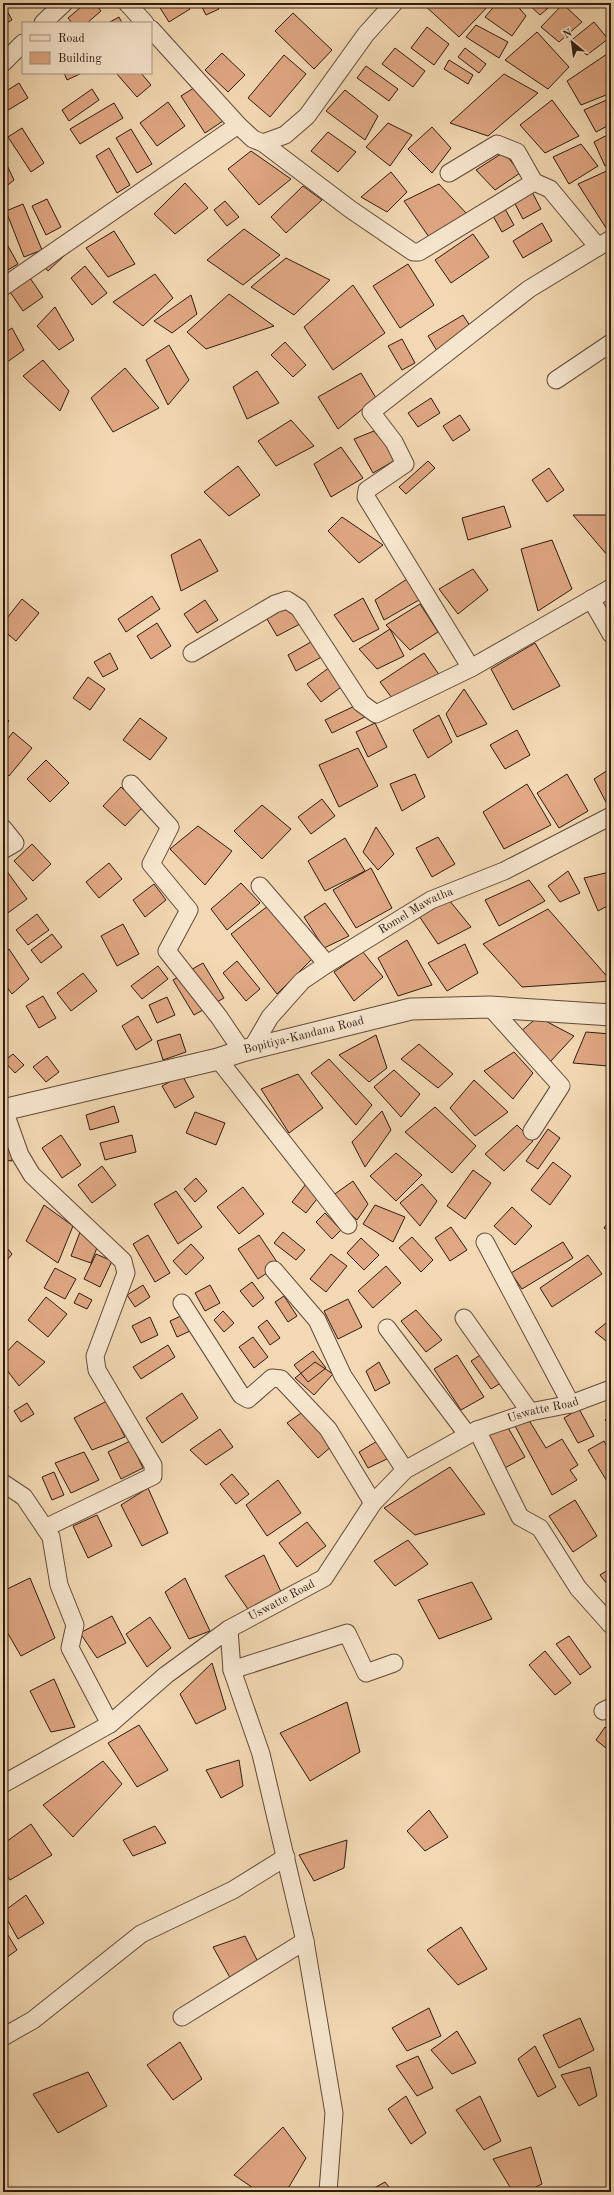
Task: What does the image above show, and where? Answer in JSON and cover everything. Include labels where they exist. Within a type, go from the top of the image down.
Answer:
[{"type":"street","points":[[45,22],[64,3]]},
{"type":"street","points":[[127,3],[144,22]]},
{"type":"street","points":[[263,143],[285,135],[307,116],[366,34],[394,3]]},
{"type":"street","points":[[152,30],[238,125],[254,139],[263,143],[350,209],[413,252],[419,252],[534,182]]},
{"type":"street","points":[[3,63],[22,44]]},
{"type":"street","points":[[3,287],[238,125]]},
{"type":"street","points":[[449,174],[497,144],[517,152],[534,182],[550,189],[604,243],[529,288],[371,412],[394,442],[405,464],[367,490],[366,497],[471,668]]},
{"type":"street","points":[[556,380],[611,344]]},
{"type":"street","points":[[192,653],[275,604],[287,600],[298,608],[360,703],[376,714],[471,668],[611,588]]},
{"type":"street","points":[[591,599],[611,634]]},
{"type":"street","points":[[131,784],[170,827],[151,864],[189,910],[167,950],[219,1017],[247,1049]]},
{"type":"street","name":"Romel Mawatha","points":[[247,1049],[270,1017],[302,981],[327,964],[431,900],[504,871],[611,816]]},
{"type":"street","points":[[3,828],[15,843],[3,850]]},
{"type":"street","points":[[260,886],[327,964]]},
{"type":"street","points":[[490,1007],[561,1086],[532,1131]]},
{"type":"street","name":"Bopitiya-Kandana Road","points":[[3,1110],[218,1059],[247,1049],[411,1009],[490,1007],[611,1015]]},
{"type":"street","points":[[218,1059],[348,1225]]},
{"type":"street","points":[[3,1110],[20,1155],[32,1174],[123,1261],[126,1273],[95,1356],[97,1370],[153,1465],[153,1476],[45,1528]]},
{"type":"street","points":[[485,1242],[571,1404]]},
{"type":"street","points":[[274,1270],[317,1320],[343,1376],[405,1470]]},
{"type":"street","points":[[182,1303],[241,1395],[248,1398],[272,1378],[281,1379],[328,1429],[373,1502]]},
{"type":"street","points":[[464,1318],[530,1412]]},
{"type":"street","points":[[387,1328],[472,1432],[520,1517],[540,1528],[578,1588],[611,1625]]},
{"type":"street","name":"Uswatte Road","points":[[3,1784],[110,1724],[166,1675],[229,1629],[324,1578],[373,1502],[405,1470],[472,1432],[530,1412],[571,1404],[611,1389]]},
{"type":"street","points":[[3,1483],[24,1497],[52,1537],[59,1585],[75,1625],[70,1648],[110,1724]]},
{"type":"street","points":[[229,1629],[232,1670],[262,1754],[304,1941],[334,2113],[328,2192]]},
{"type":"street","points":[[232,1670],[347,1633],[366,1673],[394,1663]]},
{"type":"street","points":[[3,2037],[33,2020],[141,1934],[233,1890],[286,1857]]},
{"type":"street","points":[[182,2018],[304,1941]]},
{"type":"building","points":[[86,3],[95,3],[101,11],[88,22],[71,22],[68,18]]},
{"type":"building","points":[[157,3],[186,3],[190,9],[169,22]]},
{"type":"building","points":[[200,3],[216,3],[219,9],[206,15]]},
{"type":"building","points":[[422,3],[491,3],[459,37]]},
{"type":"building","points":[[497,3],[515,3],[526,16],[512,36],[485,17]]},
{"type":"building","points":[[527,3],[554,3],[540,15]]},
{"type":"building","points":[[563,4],[582,22],[559,42],[541,27]]},
{"type":"building","points":[[3,7],[5,7],[12,20],[3,25]]},
{"type":"building","points":[[293,13],[332,50],[314,69],[275,31]]},
{"type":"building","points":[[119,17],[122,22],[110,22]]},
{"type":"building","points":[[594,22],[608,39],[587,55],[569,42]]},
{"type":"building","points":[[476,25],[508,42],[499,58],[466,37]]},
{"type":"building","points":[[427,27],[449,44],[434,65],[411,48]]},
{"type":"building","points":[[537,32],[569,67],[548,89],[505,60]]},
{"type":"building","points":[[395,48],[425,71],[413,87],[382,64]]},
{"type":"building","points":[[465,48],[486,64],[479,73],[458,57]]},
{"type":"building","points":[[222,53],[245,75],[228,92],[205,70]]},
{"type":"building","points":[[607,54],[611,64],[611,93],[581,105],[567,81]]},
{"type":"building","points":[[284,55],[306,74],[270,117],[248,98]]},
{"type":"building","points":[[449,60],[473,75],[468,84],[444,69]]},
{"type":"building","points":[[366,66],[398,89],[389,101],[357,78]]},
{"type":"building","points":[[64,74],[80,74],[67,80]]},
{"type":"building","points":[[117,74],[142,74],[151,85],[137,97]]},
{"type":"building","points":[[504,74],[538,93],[488,136],[450,123]]},
{"type":"building","points":[[205,81],[229,117],[205,133],[181,96]]},
{"type":"building","points":[[19,83],[28,98],[5,112],[3,108],[3,93]]},
{"type":"building","points":[[92,89],[99,100],[69,121],[62,110]]},
{"type":"building","points":[[345,90],[378,116],[365,140],[326,111]]},
{"type":"building","points":[[611,98],[611,124],[596,132],[584,110]]},
{"type":"building","points":[[552,100],[579,136],[545,153],[520,125]]},
{"type":"building","points":[[168,102],[185,126],[157,146],[140,123]]},
{"type":"building","points":[[114,103],[123,118],[80,144],[70,129]]},
{"type":"building","points":[[388,123],[412,135],[390,166],[366,147]]},
{"type":"building","points":[[432,127],[451,148],[432,173],[408,149]]},
{"type":"building","points":[[22,128],[44,163],[31,172],[8,137]]},
{"type":"building","points":[[131,129],[152,164],[137,173],[116,138]]},
{"type":"building","points":[[328,132],[356,152],[338,172],[311,151]]},
{"type":"building","points":[[611,133],[611,163],[605,166],[594,142]]},
{"type":"building","points":[[581,144],[598,166],[569,184],[553,157]]},
{"type":"building","points":[[109,148],[130,185],[117,193],[96,156]]},
{"type":"building","points":[[251,151],[291,179],[259,205],[228,169]]},
{"type":"building","points":[[504,152],[520,173],[495,190],[476,170]]},
{"type":"building","points":[[3,157],[14,180],[3,189]]},
{"type":"building","points":[[611,169],[611,225],[606,228],[578,184]]},
{"type":"building","points":[[391,172],[407,192],[387,212],[361,197]]},
{"type":"building","points":[[185,183],[208,208],[175,234],[154,214]]},
{"type":"building","points":[[439,184],[467,214],[429,237],[404,201]]},
{"type":"building","points":[[303,186],[322,200],[286,233],[271,217]]},
{"type":"building","points":[[532,192],[541,209],[523,219],[514,202]]},
{"type":"building","points":[[47,199],[61,227],[46,235],[32,206]]},
{"type":"building","points":[[225,201],[239,217],[227,226],[214,210]]},
{"type":"building","points":[[23,204],[42,250],[24,257],[6,211]]},
{"type":"building","points":[[505,209],[514,225],[502,232],[493,216]]},
{"type":"building","points":[[542,223],[552,241],[523,258],[513,241]]},
{"type":"building","points":[[244,229],[280,255],[243,285],[207,260]]},
{"type":"building","points":[[114,231],[135,264],[108,277],[86,248]]},
{"type":"building","points":[[473,234],[489,257],[451,283],[435,260]]},
{"type":"building","points":[[4,239],[18,264],[6,271],[3,266]]},
{"type":"building","points":[[66,254],[48,271],[42,264]]},
{"type":"building","points":[[286,258],[330,280],[294,315],[251,287]]},
{"type":"building","points":[[408,264],[434,305],[400,328],[373,286]]},
{"type":"building","points":[[85,266],[107,293],[92,305],[71,278]]},
{"type":"building","points":[[155,274],[173,298],[143,326],[113,302]]},
{"type":"building","points":[[28,275],[43,297],[23,311],[8,289]]},
{"type":"building","points":[[353,285],[385,333],[333,370],[304,327]]},
{"type":"building","points":[[229,294],[274,326],[206,349],[187,332]]},
{"type":"building","points":[[191,295],[197,314],[172,333],[154,321]]},
{"type":"building","points":[[55,307],[74,340],[59,350],[37,326]]},
{"type":"building","points":[[463,315],[472,329],[437,351],[428,336]]},
{"type":"building","points":[[12,328],[24,350],[3,365],[3,334]]},
{"type":"building","points":[[402,339],[415,363],[402,370],[388,346]]},
{"type":"building","points":[[285,342],[306,365],[293,377],[271,355]]},
{"type":"building","points":[[169,345],[189,380],[168,405],[146,360]]},
{"type":"building","points":[[43,360],[69,391],[60,411],[23,376]]},
{"type":"building","points":[[125,368],[159,408],[113,432],[91,398]]},
{"type":"building","points":[[257,371],[279,403],[247,419],[233,387]]},
{"type":"building","points":[[361,373],[376,398],[338,429],[318,397]]},
{"type":"building","points":[[431,398],[440,413],[418,427],[408,413]]},
{"type":"building","points":[[460,415],[470,430],[453,441],[443,426]]},
{"type":"building","points":[[291,420],[314,446],[276,466],[258,441]]},
{"type":"building","points":[[374,431],[397,459],[373,473],[354,439]]},
{"type":"building","points":[[341,447],[363,478],[331,497],[314,464]]},
{"type":"building","points":[[428,461],[435,468],[406,494],[399,487]]},
{"type":"building","points":[[238,466],[260,495],[229,516],[204,492]]},
{"type":"building","points":[[549,468],[564,490],[547,502],[532,480]]},
{"type":"building","points":[[504,506],[511,527],[468,540],[462,518]]},
{"type":"building","points":[[573,515],[611,515],[611,554],[608,556]]},
{"type":"building","points":[[342,517],[383,545],[359,563],[328,531]]},
{"type":"building","points":[[200,539],[218,571],[181,591],[171,555]]},
{"type":"building","points":[[552,540],[572,589],[538,611],[521,549]]},
{"type":"building","points":[[473,569],[488,590],[458,614],[439,589]]},
{"type":"building","points":[[407,579],[419,600],[384,620],[375,600]]},
{"type":"building","points":[[152,596],[160,609],[126,632],[118,619]]},
{"type":"building","points":[[363,598],[379,629],[353,642],[334,615]]},
{"type":"building","points":[[22,599],[39,613],[16,641],[3,630],[3,623]]},
{"type":"building","points":[[205,600],[218,620],[197,633],[184,614]]},
{"type":"building","points":[[287,600],[300,624],[277,636],[264,614]]},
{"type":"building","points":[[420,604],[438,632],[410,650],[386,625]]},
{"type":"building","points":[[157,623],[171,646],[151,659],[137,636]]},
{"type":"building","points":[[390,629],[404,656],[377,669],[359,649]]},
{"type":"building","points":[[318,638],[327,654],[296,671],[288,655]]},
{"type":"building","points":[[535,643],[560,686],[513,710],[491,669]]},
{"type":"building","points":[[110,653],[118,669],[103,677],[94,662]]},
{"type":"building","points":[[424,653],[440,676],[395,702],[380,682]]},
{"type":"building","points":[[334,664],[348,682],[321,702],[307,684]]},
{"type":"building","points":[[88,677],[105,689],[90,710],[73,698]]},
{"type":"building","points":[[464,689],[487,724],[457,737],[446,714]]},
{"type":"building","points":[[361,703],[367,716],[332,733],[325,720]]},
{"type":"building","points":[[3,715],[9,721],[3,728]]},
{"type":"building","points":[[439,715],[452,742],[428,758],[413,730]]},
{"type":"building","points":[[140,718],[167,738],[150,760],[123,740]]},
{"type":"building","points":[[375,723],[387,747],[368,757],[356,732]]},
{"type":"building","points":[[517,730],[530,755],[505,769],[490,745]]},
{"type":"building","points":[[13,732],[32,748],[9,776],[3,771],[3,745]]},
{"type":"building","points":[[358,748],[378,786],[339,807],[319,765]]},
{"type":"building","points":[[46,760],[69,783],[50,802],[27,779]]},
{"type":"building","points":[[611,768],[611,807],[609,808],[594,779]]},
{"type":"building","points":[[415,774],[425,797],[402,811],[390,784]]},
{"type":"building","points":[[567,774],[588,811],[559,828],[537,793]]},
{"type":"building","points":[[527,784],[551,825],[504,849],[483,812]]},
{"type":"building","points":[[121,787],[142,808],[125,826],[103,806]]},
{"type":"building","points":[[322,799],[335,816],[311,834],[298,817]]},
{"type":"building","points":[[262,805],[291,829],[262,859],[234,831]]},
{"type":"building","points":[[198,826],[232,851],[205,885],[170,849]]},
{"type":"building","points":[[376,827],[394,854],[378,870],[363,852]]},
{"type":"building","points":[[438,837],[455,864],[432,877],[416,848]]},
{"type":"building","points":[[345,838],[365,871],[325,891],[308,861]]},
{"type":"building","points":[[32,844],[51,864],[33,881],[14,861]]},
{"type":"building","points":[[109,863],[122,879],[99,898],[86,882]]},
{"type":"building","points":[[371,868],[392,908],[356,928],[333,890]]},
{"type":"building","points":[[6,870],[27,899],[5,915],[3,912],[3,872]]},
{"type":"building","points":[[568,871],[580,893],[560,902],[548,886]]},
{"type":"building","points":[[610,872],[611,904],[598,911],[584,878]]},
{"type":"building","points":[[529,880],[545,901],[499,926],[485,900]]},
{"type":"building","points":[[241,883],[260,903],[227,930],[211,909]]},
{"type":"building","points":[[154,884],[166,900],[145,917],[133,900]]},
{"type":"building","points":[[449,900],[471,927],[438,944],[419,916]]},
{"type":"building","points":[[325,903],[349,936],[324,948],[304,917]]},
{"type":"building","points":[[268,906],[312,959],[277,994],[231,934]]},
{"type":"building","points":[[548,909],[611,981],[522,987],[483,944]]},
{"type":"building","points":[[37,914],[49,930],[28,945],[16,930]]},
{"type":"building","points":[[123,924],[139,954],[117,966],[101,936]]},
{"type":"building","points":[[52,934],[62,947],[41,963],[31,950]]},
{"type":"building","points":[[407,940],[432,985],[398,996],[378,958]]},
{"type":"building","points":[[465,944],[478,973],[447,991],[428,963]]},
{"type":"building","points":[[9,949],[29,979],[12,994],[3,982],[3,954]]},
{"type":"building","points":[[363,952],[383,977],[354,1001],[334,972]]},
{"type":"building","points":[[237,961],[260,989],[246,1001],[223,973]]},
{"type":"building","points":[[203,963],[224,998],[194,1015],[173,980]]},
{"type":"building","points":[[158,966],[168,979],[142,999],[131,986]]},
{"type":"building","points":[[83,973],[97,991],[71,1011],[57,993]]},
{"type":"building","points":[[43,996],[56,1018],[39,1028],[26,1006]]},
{"type":"building","points":[[167,997],[175,1015],[157,1023],[149,1005]]},
{"type":"building","points":[[138,1016],[152,1040],[136,1050],[122,1026]]},
{"type":"building","points":[[538,1017],[574,1036],[550,1062],[520,1032]]},
{"type":"building","points":[[586,1032],[611,1034],[611,1062],[608,1066],[573,1063]]},
{"type":"building","points":[[180,1034],[186,1052],[163,1060],[157,1041]]},
{"type":"building","points":[[376,1035],[387,1068],[369,1082],[339,1055]]},
{"type":"building","points":[[419,1044],[453,1074],[438,1088],[401,1059]]},
{"type":"building","points":[[514,1052],[533,1073],[513,1099],[484,1071]]},
{"type":"building","points":[[13,1054],[24,1065],[15,1073],[4,1061]]},
{"type":"building","points":[[47,1056],[59,1072],[46,1082],[33,1067]]},
{"type":"building","points":[[329,1059],[372,1105],[356,1125],[311,1073]]},
{"type":"building","points":[[394,1070],[420,1094],[401,1117],[374,1087]]},
{"type":"building","points":[[298,1074],[323,1108],[289,1133],[261,1089]]},
{"type":"building","points":[[182,1075],[194,1097],[175,1108],[162,1086]]},
{"type":"building","points":[[474,1080],[508,1112],[475,1136],[450,1108]]},
{"type":"building","points":[[114,1106],[119,1122],[90,1130],[86,1115]]},
{"type":"building","points":[[435,1107],[476,1146],[452,1173],[405,1132]]},
{"type":"building","points":[[382,1111],[391,1130],[365,1167],[352,1142]]},
{"type":"building","points":[[195,1112],[225,1123],[216,1145],[186,1133]]},
{"type":"building","points":[[517,1125],[533,1141],[504,1171],[485,1154]]},
{"type":"building","points":[[3,1127],[15,1128],[12,1161],[3,1160]]},
{"type":"building","points":[[548,1129],[560,1138],[538,1169],[526,1161]]},
{"type":"building","points":[[61,1135],[81,1165],[62,1178],[42,1148]]},
{"type":"building","points":[[132,1135],[136,1152],[105,1160],[100,1143]]},
{"type":"building","points":[[396,1153],[422,1175],[396,1201],[370,1176]]},
{"type":"building","points":[[553,1162],[571,1176],[550,1205],[531,1190]]},
{"type":"building","points":[[102,1166],[116,1185],[92,1203],[78,1185]]},
{"type":"building","points":[[473,1170],[491,1183],[465,1219],[447,1206]]},
{"type":"building","points":[[196,1178],[207,1191],[195,1202],[184,1189]]},
{"type":"building","points":[[353,1181],[368,1204],[357,1220],[332,1196]]},
{"type":"building","points":[[306,1184],[320,1195],[306,1213],[292,1202]]},
{"type":"building","points":[[422,1184],[437,1201],[420,1226],[400,1203]]},
{"type":"building","points":[[243,1187],[264,1214],[239,1234],[217,1207]]},
{"type":"building","points":[[176,1191],[202,1227],[178,1244],[154,1204]]},
{"type":"building","points":[[44,1205],[73,1226],[58,1263],[26,1241]]},
{"type":"building","points":[[375,1205],[405,1217],[393,1242],[363,1224]]},
{"type":"building","points":[[512,1207],[532,1226],[515,1245],[494,1226]]},
{"type":"building","points":[[325,1213],[341,1230],[332,1239],[316,1222]]},
{"type":"building","points":[[611,1218],[611,1233],[604,1228]]},
{"type":"building","points":[[451,1227],[467,1250],[450,1261],[435,1238]]},
{"type":"building","points":[[80,1232],[100,1240],[91,1263],[71,1256]]},
{"type":"building","points":[[283,1232],[305,1250],[296,1260],[274,1243]]},
{"type":"building","points":[[148,1235],[170,1273],[155,1282],[133,1244]]},
{"type":"building","points":[[259,1235],[279,1265],[258,1279],[238,1249]]},
{"type":"building","points":[[412,1237],[433,1260],[421,1272],[399,1248]]},
{"type":"building","points":[[361,1238],[379,1255],[364,1270],[347,1253]]},
{"type":"building","points":[[563,1242],[573,1258],[522,1289],[511,1273]]},
{"type":"building","points":[[3,1243],[12,1254],[3,1265]]},
{"type":"building","points":[[191,1244],[204,1258],[186,1275],[173,1261]]},
{"type":"building","points":[[96,1254],[112,1261],[100,1287],[84,1279]]},
{"type":"building","points":[[331,1254],[347,1266],[326,1292],[310,1279]]},
{"type":"building","points":[[588,1255],[602,1274],[552,1307],[540,1288]]},
{"type":"building","points":[[386,1266],[401,1283],[373,1308],[358,1291]]},
{"type":"building","points":[[55,1268],[76,1279],[65,1299],[44,1288]]},
{"type":"building","points":[[252,1282],[264,1298],[253,1307],[240,1291]]},
{"type":"building","points":[[143,1285],[150,1297],[135,1307],[127,1295]]},
{"type":"building","points":[[210,1285],[220,1303],[205,1311],[195,1293]]},
{"type":"building","points":[[79,1293],[92,1300],[87,1309],[74,1303]]},
{"type":"building","points":[[284,1296],[297,1316],[288,1322],[275,1302]]},
{"type":"building","points":[[46,1297],[67,1314],[48,1337],[28,1320]]},
{"type":"building","points":[[348,1299],[362,1327],[338,1339],[324,1311]]},
{"type":"building","points":[[416,1310],[442,1340],[426,1352],[401,1321]]},
{"type":"building","points":[[223,1311],[234,1323],[224,1332],[214,1320]]},
{"type":"building","points":[[183,1315],[190,1331],[177,1337],[170,1321]]},
{"type":"building","points":[[150,1317],[158,1335],[141,1343],[132,1326]]},
{"type":"building","points":[[267,1320],[280,1338],[270,1345],[258,1327]]},
{"type":"building","points":[[606,1323],[611,1328],[611,1345],[595,1332]]},
{"type":"building","points":[[253,1337],[268,1357],[254,1368],[239,1347]]},
{"type":"building","points":[[17,1341],[45,1362],[19,1386],[3,1365],[3,1356]]},
{"type":"building","points":[[168,1345],[175,1357],[141,1379],[133,1367]]},
{"type":"building","points":[[313,1351],[326,1368],[308,1382],[294,1365]]},
{"type":"building","points":[[482,1354],[501,1383],[491,1389],[471,1361]]},
{"type":"building","points":[[457,1355],[484,1397],[461,1410],[434,1369]]},
{"type":"building","points":[[315,1362],[333,1374],[314,1395],[295,1378]]},
{"type":"building","points":[[379,1362],[390,1383],[375,1391],[366,1371]]},
{"type":"building","points":[[182,1393],[198,1418],[162,1443],[146,1418]]},
{"type":"building","points":[[3,1394],[8,1408],[3,1410]]},
{"type":"building","points":[[107,1401],[125,1437],[92,1450],[74,1418]]},
{"type":"building","points":[[27,1403],[34,1414],[21,1422],[14,1411]]},
{"type":"building","points":[[579,1409],[594,1436],[578,1443],[564,1418]]},
{"type":"building","points":[[304,1411],[332,1446],[318,1458],[287,1423]]},
{"type":"building","points":[[611,1415],[611,1426],[605,1420]]},
{"type":"building","points":[[527,1417],[546,1448],[562,1439],[578,1465],[570,1470],[577,1480],[552,1495],[514,1424]]},
{"type":"building","points":[[507,1426],[525,1457],[503,1469],[488,1435]]},
{"type":"building","points":[[220,1429],[233,1447],[206,1465],[190,1450]]},
{"type":"building","points":[[379,1440],[389,1458],[368,1468],[359,1452]]},
{"type":"building","points":[[130,1441],[143,1468],[121,1479],[108,1452]]},
{"type":"building","points":[[604,1441],[611,1454],[611,1488],[588,1450]]},
{"type":"building","points":[[84,1452],[99,1480],[71,1493],[55,1463]]},
{"type":"building","points":[[450,1467],[485,1514],[415,1535],[384,1508]]},
{"type":"building","points":[[54,1472],[64,1495],[52,1500],[42,1477]]},
{"type":"building","points":[[232,1474],[249,1494],[236,1504],[220,1484]]},
{"type":"building","points":[[278,1480],[301,1513],[267,1536],[246,1505]]},
{"type":"building","points":[[148,1488],[168,1533],[142,1546],[121,1505]]},
{"type":"building","points":[[575,1500],[597,1536],[573,1552],[549,1516]]},
{"type":"building","points":[[97,1515],[112,1546],[88,1558],[73,1526]]},
{"type":"building","points":[[307,1522],[326,1546],[297,1567],[279,1543]]},
{"type":"building","points":[[408,1540],[428,1564],[395,1586],[374,1561]]},
{"type":"building","points":[[264,1555],[282,1594],[250,1612],[225,1576]]},
{"type":"building","points":[[611,1568],[611,1589],[600,1575]]},
{"type":"building","points":[[30,1578],[55,1638],[21,1656],[3,1625],[3,1591]]},
{"type":"building","points":[[185,1578],[210,1631],[189,1639],[165,1592]]},
{"type":"building","points":[[472,1582],[492,1619],[439,1639],[418,1600]]},
{"type":"building","points":[[112,1616],[126,1643],[97,1658],[80,1633]]},
{"type":"building","points":[[150,1617],[171,1648],[147,1667],[126,1634]]},
{"type":"building","points":[[569,1636],[591,1667],[580,1675],[556,1644]]},
{"type":"building","points":[[545,1651],[571,1683],[555,1695],[529,1665]]},
{"type":"building","points":[[212,1663],[226,1709],[196,1724],[180,1694]]},
{"type":"building","points":[[54,1679],[75,1727],[51,1732],[30,1691]]},
{"type":"building","points":[[347,1702],[360,1752],[310,1781],[280,1733]]},
{"type":"building","points":[[139,1725],[168,1770],[137,1787],[108,1743]]},
{"type":"building","points":[[605,1727],[611,1733],[611,1752],[596,1740]]},
{"type":"building","points":[[239,1760],[243,1786],[221,1798],[206,1770]]},
{"type":"building","points":[[103,1761],[122,1784],[73,1837],[43,1805]]},
{"type":"building","points":[[429,1810],[448,1837],[425,1851],[407,1831]]},
{"type":"building","points":[[31,1824],[52,1855],[10,1880],[3,1870],[3,1844]]},
{"type":"building","points":[[155,1826],[166,1843],[133,1856],[123,1840]]},
{"type":"building","points":[[347,1840],[344,1868],[314,1881],[299,1855]]},
{"type":"building","points":[[26,1895],[44,1923],[18,1939],[3,1912]]},
{"type":"building","points":[[3,1927],[17,1950],[3,1960]]},
{"type":"building","points":[[461,1927],[487,1969],[458,1985],[427,1950]]},
{"type":"building","points":[[245,1936],[260,1966],[233,1983],[213,1947]]},
{"type":"building","points":[[429,2008],[441,2036],[407,2051],[392,2028]]},
{"type":"building","points":[[580,2018],[594,2050],[559,2068],[543,2035]]},
{"type":"building","points":[[457,2031],[476,2063],[452,2074],[431,2050]]},
{"type":"building","points":[[180,2042],[202,2079],[173,2100],[147,2065]]},
{"type":"building","points":[[535,2046],[556,2087],[538,2097],[518,2059]]},
{"type":"building","points":[[418,2056],[433,2088],[417,2096],[396,2066]]},
{"type":"building","points":[[590,2067],[597,2096],[579,2106],[561,2075]]},
{"type":"building","points":[[88,2072],[107,2106],[58,2133],[33,2094]]},
{"type":"building","points":[[406,2096],[426,2133],[411,2144],[388,2109]]},
{"type":"building","points":[[480,2096],[501,2141],[484,2150],[456,2110]]},
{"type":"building","points":[[283,2127],[306,2158],[286,2192],[259,2192],[234,2175]]},
{"type":"building","points":[[531,2147],[542,2184],[526,2192],[513,2192],[493,2159]]},
{"type":"building","points":[[385,2182],[393,2192],[367,2192]]},
{"type":"building","points":[[449,2188],[482,2189],[482,2192],[450,2192]]}]
